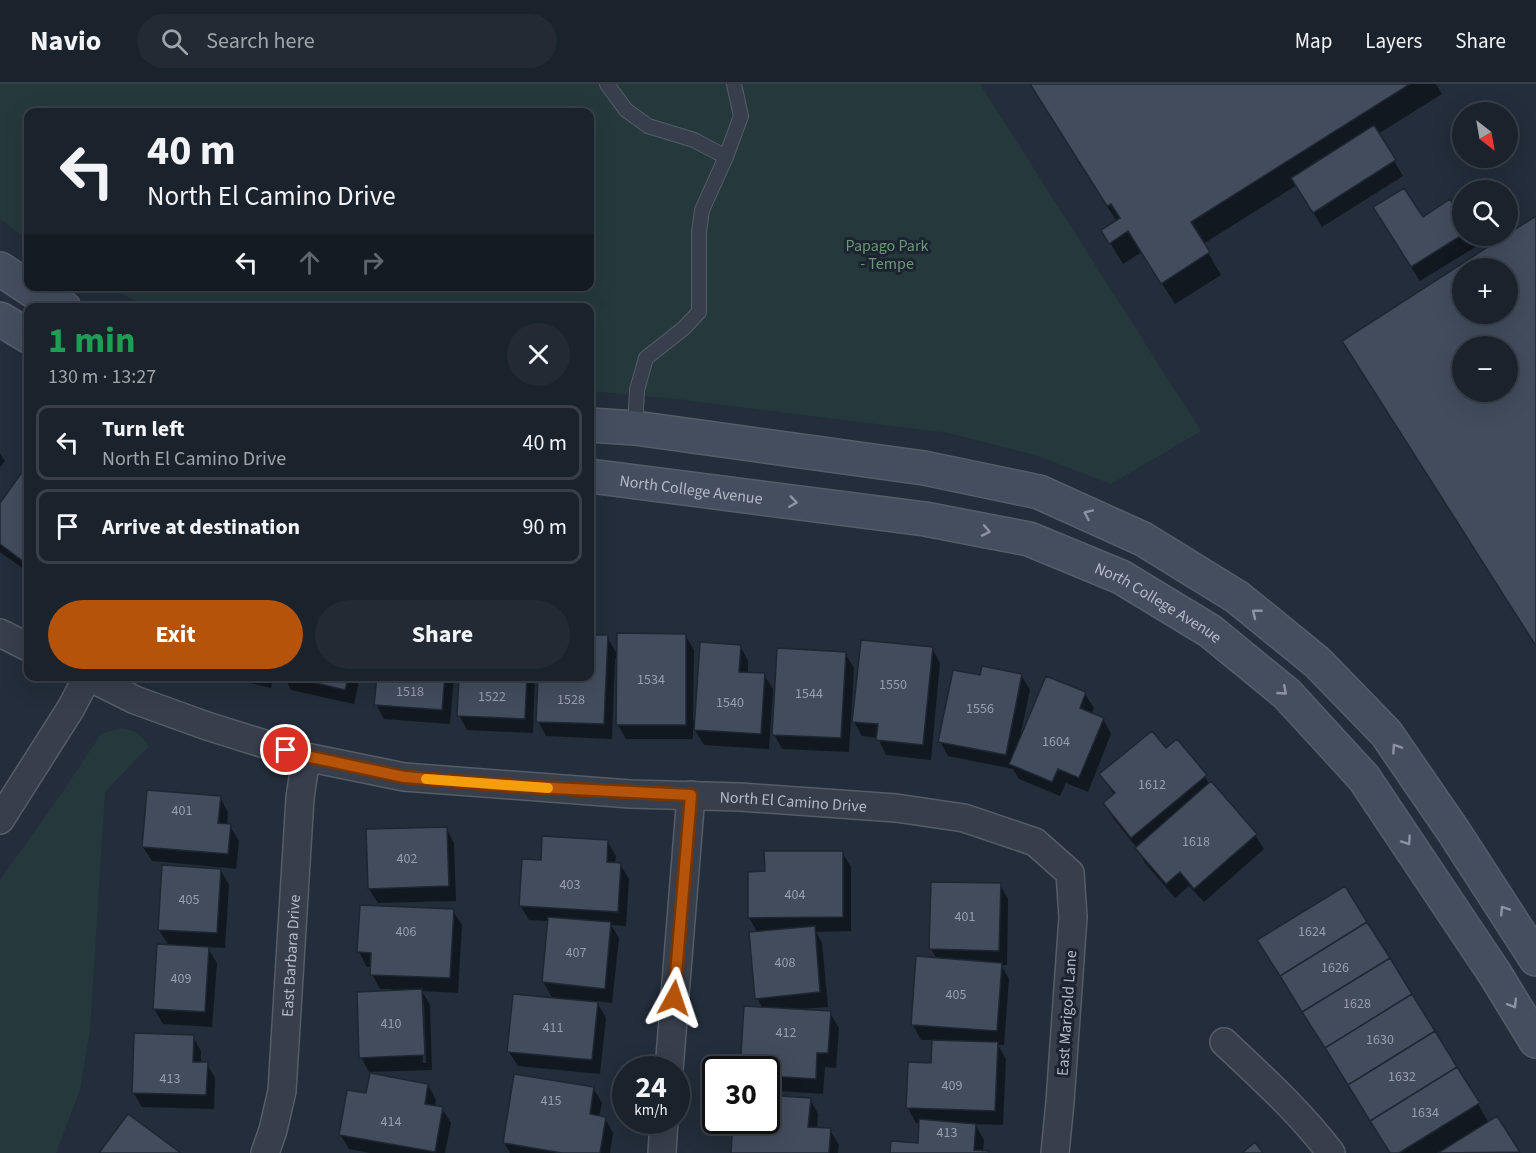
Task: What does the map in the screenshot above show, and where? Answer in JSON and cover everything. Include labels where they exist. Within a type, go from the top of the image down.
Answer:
[{"type":"street","points":[[0,269],[24,285]]},
{"type":"street","points":[[33,291],[55,303]]},
{"type":"street","points":[[0,319],[24,334]]},
{"type":"street","points":[[594,425],[635,428],[924,468],[1039,492],[1143,539],[1237,597],[1317,662],[1386,733],[1454,832],[1536,959]]},
{"type":"street","name":"North College Avenue","points":[[594,477],[925,519],[1029,539],[1121,577],[1210,631],[1287,694],[1364,778],[1495,974],[1536,1041]]},
{"type":"street","points":[[0,633],[24,645]]},
{"type":"street","points":[[0,820],[86,681]]},
{"type":"street","name":"North El Camino Drive","points":[[96,681],[135,700],[207,726],[306,756],[404,777],[513,786],[896,808],[964,818],[1035,842],[1070,873]]},
{"type":"street","name":"East Barbara Drive","points":[[265,1153],[282,1091],[300,798],[306,756]]},
{"type":"street","points":[[670,1056],[691,795]]},
{"type":"street","name":"East Marigold Lane","points":[[1054,1153],[1060,1102],[1073,917],[1070,873]]},
{"type":"street","points":[[1224,1042],[1284,1098],[1331,1153]]},
{"type":"street","points":[[662,1153],[663,1134]]},
{"type":"lane","points":[[607,84],[626,110],[648,126],[694,140],[726,157]]},
{"type":"lane","points":[[635,428],[637,390],[646,358],[684,328],[699,312],[699,232],[702,210],[726,157],[741,116],[734,84]]},
{"type":"green space","name":"Papago Park - Tempe","points":[[0,84],[980,84],[1201,431],[1111,484],[1035,455],[949,433],[677,399],[594,391],[594,303],[141,303],[115,291],[594,291],[594,108],[24,108],[24,237],[0,219]]},
{"type":"green space","points":[[121,728],[137,732],[149,746],[105,792],[90,1030],[80,1090],[56,1153],[0,1153],[0,880],[101,734]]},
{"type":"building","points":[[1030,84],[1410,84],[1191,222],[1210,252],[1161,284],[1128,231],[1109,244],[1101,230],[1120,218],[1111,204],[1107,206]]},
{"type":"building","points":[[1374,125],[1396,160],[1313,213],[1291,178]]},
{"type":"building","points":[[1404,188],[1423,217],[1450,199],[1452,202],[1452,241],[1411,267],[1373,207]]},
{"type":"building","points":[[1536,216],[1536,646],[1342,341],[1452,270],[1452,324],[1518,324],[1518,258],[1471,258],[1489,246],[1518,246],[1518,228]]},
{"type":"building","points":[[22,472],[24,474],[24,562],[0,544],[0,503]]},
{"type":"building","points":[[617,633],[686,634],[686,725],[616,725]]},
{"type":"building","points":[[594,635],[608,635],[604,724],[536,722],[538,681],[594,681]]},
{"type":"building","points":[[861,640],[933,647],[923,745],[876,740],[878,724],[852,722]]},
{"type":"building","points":[[700,642],[741,645],[739,672],[765,673],[761,734],[694,730]]},
{"type":"building","points":[[777,648],[846,652],[841,738],[772,735]]},
{"type":"building","points":[[982,666],[1022,674],[1006,755],[938,742],[953,670],[980,675]]},
{"type":"building","points":[[1046,676],[1086,692],[1080,708],[1104,718],[1079,778],[1058,769],[1052,782],[1009,764]]},
{"type":"building","points":[[307,681],[348,681],[345,690]]},
{"type":"building","points":[[376,681],[445,681],[442,710],[374,705]]},
{"type":"building","points":[[459,681],[527,681],[525,719],[457,716]]},
{"type":"building","points":[[1152,731],[1166,748],[1177,739],[1207,775],[1131,838],[1103,803],[1115,793],[1099,774]]},
{"type":"building","points":[[1211,781],[1257,834],[1194,889],[1180,872],[1166,884],[1135,848]]},
{"type":"building","points":[[147,790],[221,796],[218,823],[231,824],[228,854],[142,847]]},
{"type":"building","points":[[447,827],[449,886],[368,889],[366,829]]},
{"type":"building","points":[[542,836],[608,840],[607,862],[621,863],[618,912],[519,906],[522,859],[541,860]]},
{"type":"building","points":[[764,851],[843,851],[843,917],[748,918],[748,872],[765,871]]},
{"type":"building","points":[[162,865],[221,869],[217,933],[158,930]]},
{"type":"building","points":[[931,882],[1001,883],[999,951],[929,949]]},
{"type":"building","points":[[1345,886],[1367,922],[1280,976],[1257,940]]},
{"type":"building","points":[[360,905],[454,909],[450,978],[370,975],[371,953],[357,952]]},
{"type":"building","points":[[548,917],[611,922],[605,989],[542,982]]},
{"type":"building","points":[[1367,922],[1390,958],[1302,1012],[1280,976]]},
{"type":"building","points":[[815,926],[820,992],[755,999],[749,932]]},
{"type":"building","points":[[157,944],[209,947],[205,1012],[153,1009]]},
{"type":"building","points":[[916,956],[1002,963],[997,1031],[911,1025]]},
{"type":"building","points":[[1390,958],[1412,994],[1325,1048],[1302,1012]]},
{"type":"building","points":[[422,989],[425,1055],[359,1058],[357,992]]},
{"type":"building","points":[[513,994],[598,1002],[592,1060],[507,1052]]},
{"type":"building","points":[[1412,994],[1435,1031],[1348,1085],[1325,1048]]},
{"type":"building","points":[[744,1006],[831,1011],[828,1053],[817,1053],[816,1079],[780,1077],[780,1056],[741,1056]]},
{"type":"building","points":[[1435,1031],[1457,1067],[1370,1121],[1348,1085]]},
{"type":"building","points":[[134,1033],[194,1035],[193,1062],[208,1062],[206,1095],[132,1093]]},
{"type":"building","points":[[932,1040],[998,1042],[995,1111],[906,1108],[908,1062],[931,1063]]},
{"type":"building","points":[[1457,1067],[1480,1103],[1399,1153],[1390,1153],[1370,1121]]},
{"type":"building","points":[[370,1073],[428,1084],[425,1104],[443,1107],[435,1152],[339,1135],[347,1090],[366,1093]]},
{"type":"building","points":[[514,1074],[594,1087],[590,1114],[606,1117],[600,1153],[562,1153],[503,1143]]},
{"type":"building","points":[[780,1096],[811,1098],[808,1127],[831,1128],[829,1153],[731,1153],[732,1134],[780,1134]]},
{"type":"building","points":[[128,1114],[181,1153],[99,1153]]},
{"type":"building","points":[[1497,1116],[1520,1152],[1438,1153]]},
{"type":"building","points":[[919,1119],[976,1124],[974,1150],[989,1151],[989,1153],[890,1153],[891,1141],[918,1143]]},
{"type":"building","points":[[1255,1142],[1263,1153],[1242,1153]]},
{"type":"slow traffic","points":[[426,779],[548,788]]},
{"type":"route","points":[[286,750],[404,777],[630,794],[691,795],[674,998]]}]
